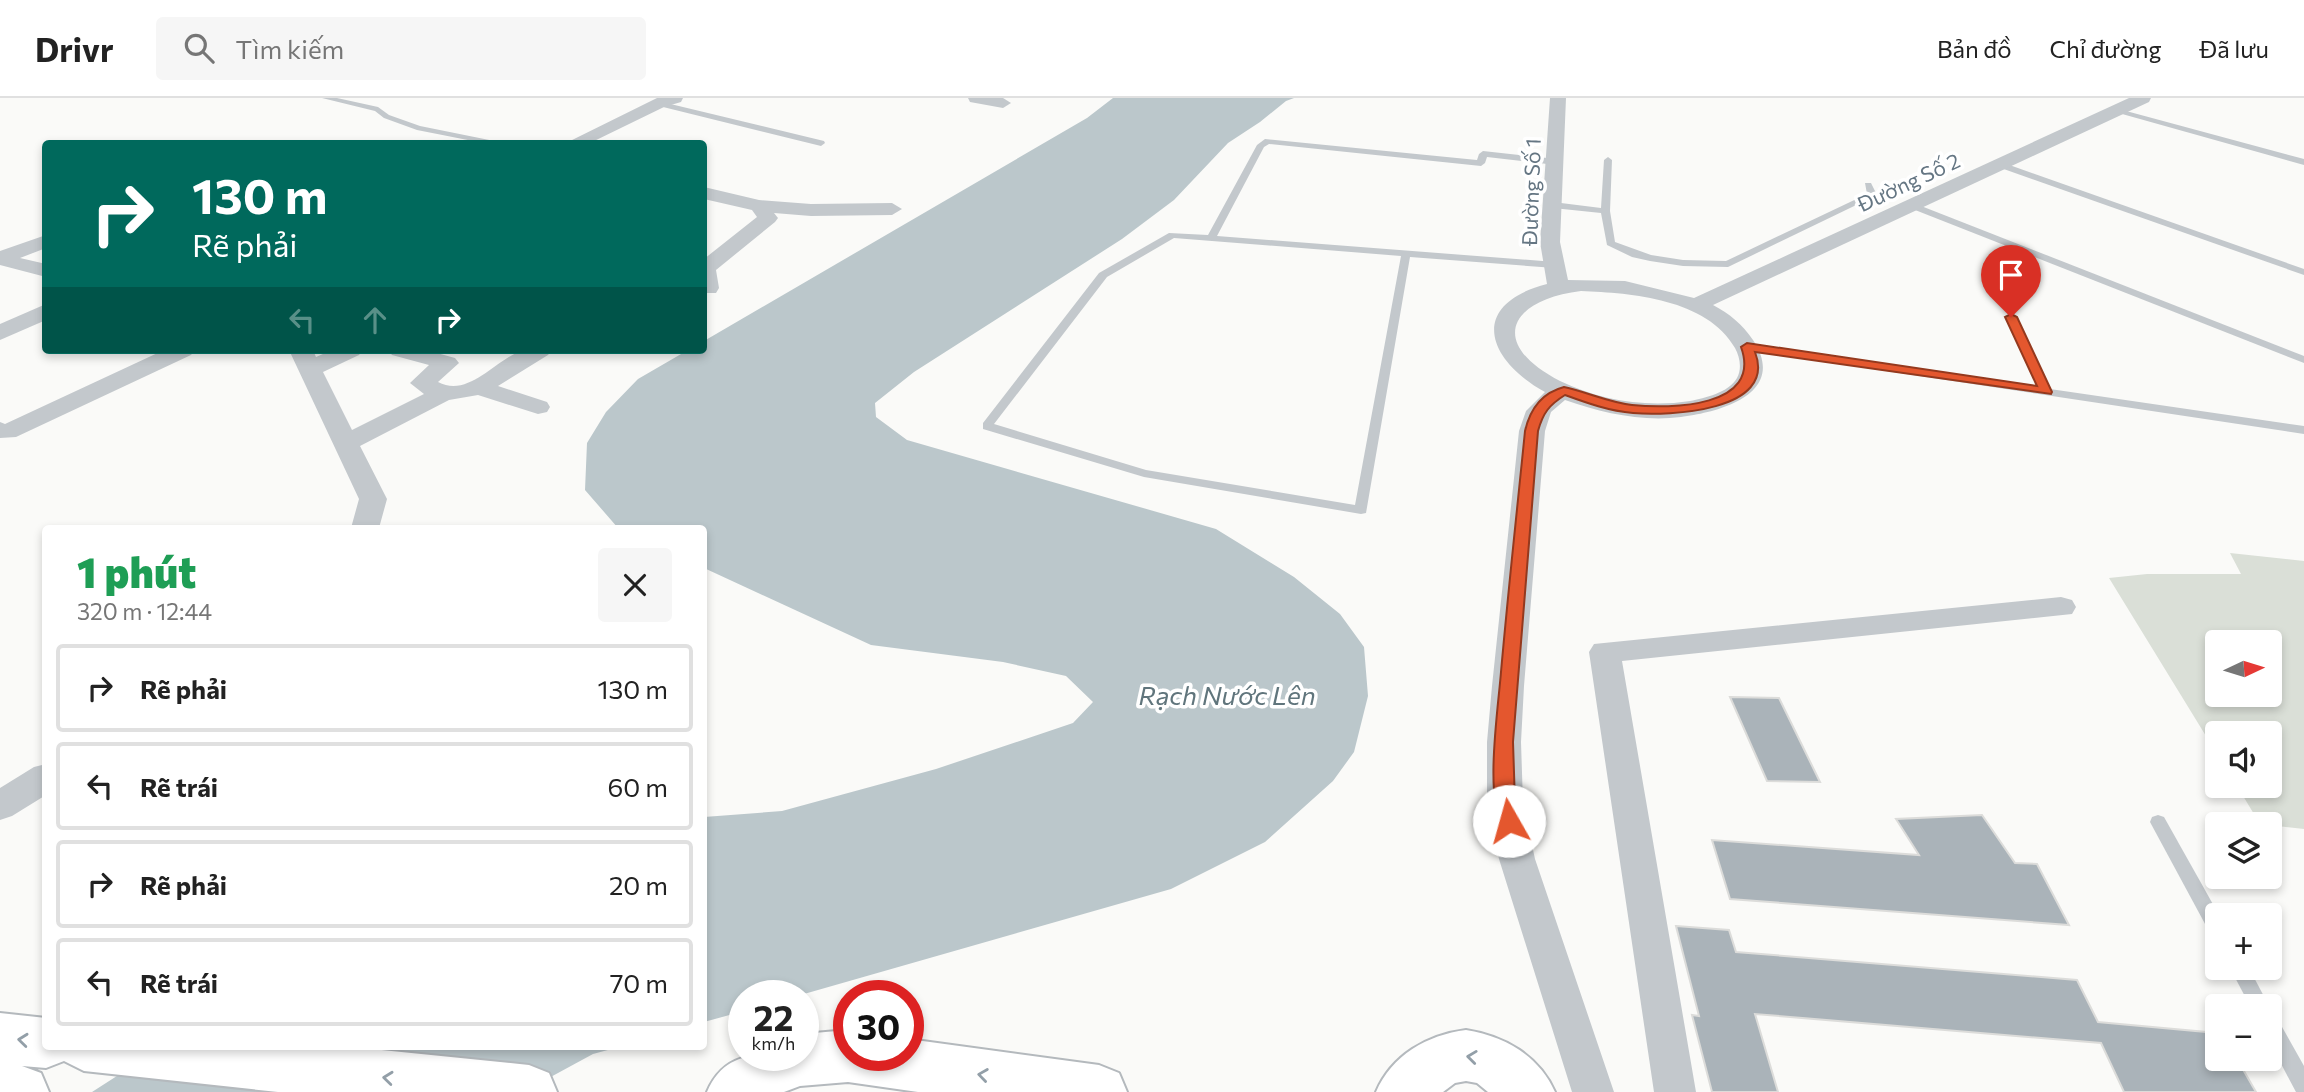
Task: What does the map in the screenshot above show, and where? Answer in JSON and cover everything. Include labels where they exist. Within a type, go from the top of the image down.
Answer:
[{"type":"highway","points":[[0,1038],[42,1043]]},
{"type":"highway","points":[[123,1050],[529,1092]]},
{"type":"highway","points":[[1404,1092],[1430,1066],[1449,1057],[1467,1055],[1490,1059],[1511,1074],[1527,1092]]},
{"type":"highway","points":[[735,1092],[785,1061],[815,1056],[848,1056],[1099,1092]]},
{"type":"highway","points":[[0,1090],[21,1092]]},
{"type":"street","points":[[976,98],[1003,103]]},
{"type":"street","name":"Đường Số 1","points":[[1557,276],[1550,242],[1558,98]]},
{"type":"street","name":"Đường Số 2","points":[[1694,306],[2143,98]]},
{"type":"street","points":[[581,140],[666,100]]},
{"type":"street","points":[[707,194],[759,206],[811,210],[892,209]]},
{"type":"street","points":[[707,266],[768,218],[759,206]]},
{"type":"street","points":[[0,258],[42,242]]},
{"type":"street","points":[[0,258],[42,270]]},
{"type":"street","points":[[1557,276],[1656,293],[1694,306],[1721,321],[1747,347],[1752,360],[1751,373],[1744,386],[1731,396],[1712,404],[1689,409],[1633,409],[1604,404],[1564,390],[1532,374],[1517,360],[1507,347],[1503,333],[1504,321],[1511,309],[1557,276]]},
{"type":"street","points":[[707,281],[708,288]]},
{"type":"street","points":[[0,333],[42,313]]},
{"type":"street","points":[[0,430],[7,432],[174,354]]},
{"type":"street","points":[[331,354],[307,359],[373,499],[366,525]]},
{"type":"street","points":[[414,354],[447,363],[422,383],[442,394]]},
{"type":"street","points":[[347,443],[442,394],[479,388],[535,354]]},
{"type":"street","points":[[479,388],[538,407]]},
{"type":"street","points":[[1564,390],[1536,412],[1532,431],[1504,742],[1505,803],[1517,859],[1593,1092]]},
{"type":"street","points":[[1675,1092],[1605,652],[2061,607]]},
{"type":"street","points":[[0,806],[42,780]]},
{"type":"lane","points":[[326,98],[378,109],[383,115],[400,123],[485,140]]},
{"type":"lane","points":[[666,100],[821,143]]},
{"type":"lane","points":[[2118,110],[2304,162]]},
{"type":"lane","points":[[1210,238],[1261,145],[1268,141],[1481,163],[1483,155],[1556,162]]},
{"type":"lane","points":[[1608,160],[1605,211],[1610,243],[1623,252],[1647,257],[1728,264],[1872,195],[1868,185]]},
{"type":"lane","points":[[2001,165],[2304,272]]},
{"type":"lane","points":[[1553,205],[1605,211]]},
{"type":"lane","points":[[1913,206],[2304,360]]},
{"type":"lane","points":[[1406,253],[1361,510],[1143,473],[987,426],[1103,275],[1172,235],[1406,253],[1557,276]]},
{"type":"lane","points":[[2011,317],[2046,392]]},
{"type":"lane","points":[[1747,347],[2304,430]]},
{"type":"lane","points":[[2158,822],[2205,907]]},
{"type":"lane","points":[[2282,1046],[2304,1086]]},
{"type":"shaded area","points":[[2230,553],[2304,561],[2304,829],[2282,826],[2282,812],[2253,812],[2244,798],[2282,798],[2282,721],[2205,721],[2205,734],[2109,578],[2147,574],[2241,574]]},
{"type":"water","name":"Rạch Nước Lên","points":[[1113,98],[1294,98],[1228,143],[1174,200],[1122,239],[914,372],[875,403],[876,417],[907,440],[1216,529],[1294,577],[1340,614],[1364,647],[1368,696],[1354,752],[1333,781],[1265,842],[1171,889],[853,980],[833,980],[833,986],[819,990],[819,980],[728,980],[728,1015],[707,1021],[707,817],[782,811],[936,769],[1073,723],[1093,702],[1066,676],[1003,662],[871,645],[707,569],[707,525],[615,525],[585,490],[587,443],[606,412],[638,379],[681,354],[707,354],[707,339],[1087,118]]},
{"type":"water","points":[[157,1050],[608,1050],[593,1054],[523,1092],[92,1092]]},
{"type":"building","points":[[1730,697],[1779,698],[1820,782],[1767,781]]},
{"type":"building","points":[[1982,815],[2015,863],[2037,864],[2069,925],[1730,899],[1712,840],[1919,855],[1896,819]]},
{"type":"building","points":[[1676,926],[1729,930],[1736,952],[2077,980],[2098,1022],[2205,1032],[2205,1071],[2244,1071],[2256,1092],[2124,1092],[2101,1043],[1755,1014],[1778,1092],[1712,1092],[1692,1015],[1699,1016]]},
{"type":"route","points":[[1509,821],[1505,803],[1504,742],[1532,431],[1536,412],[1564,390],[1604,404],[1633,409],[1662,411],[1712,404],[1731,396],[1744,386],[1751,373],[1752,360],[1747,347],[2046,392],[2011,317]]}]
